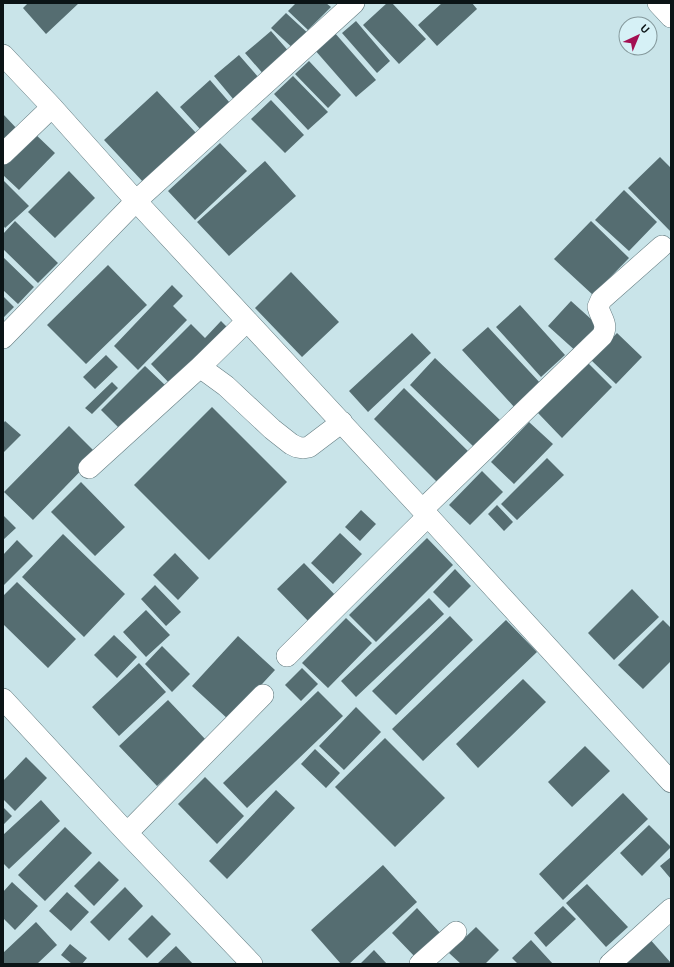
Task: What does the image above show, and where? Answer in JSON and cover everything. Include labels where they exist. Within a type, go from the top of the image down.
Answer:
[{"type":"street","points":[[3,338],[136,201],[354,3]]},
{"type":"street","points":[[658,3],[671,17]]},
{"type":"street","points":[[3,55],[52,107],[136,201],[342,422],[671,782]]},
{"type":"street","points":[[3,154],[52,107]]},
{"type":"street","points":[[286,656],[425,513],[602,336],[605,326],[598,307],[602,300],[662,246]]},
{"type":"street","points":[[90,468],[200,367],[247,321]]},
{"type":"street","points":[[200,367],[226,386],[272,429],[297,447],[309,447],[342,422]]},
{"type":"street","points":[[127,833],[263,695]]},
{"type":"street","points":[[3,699],[127,833],[252,964]]},
{"type":"street","points":[[610,964],[671,909]]},
{"type":"street","points":[[420,964],[456,932]]},
{"type":"building","points":[[28,3],[79,3],[46,34],[23,8]]},
{"type":"building","points":[[296,3],[326,3],[331,7],[308,30],[288,11]]},
{"type":"building","points":[[387,3],[392,3],[426,39],[399,64],[363,25]]},
{"type":"building","points":[[442,3],[472,3],[477,9],[437,46],[418,25]]},
{"type":"building","points":[[286,13],[311,36],[296,51],[271,28]]},
{"type":"building","points":[[356,21],[390,61],[377,73],[342,33]]},
{"type":"building","points":[[271,31],[291,54],[265,76],[245,53]]},
{"type":"building","points":[[334,32],[376,80],[356,97],[314,49]]},
{"type":"building","points":[[239,55],[259,78],[234,100],[214,76]]},
{"type":"building","points":[[309,61],[341,95],[328,108],[295,74]]},
{"type":"building","points":[[293,76],[328,112],[308,130],[274,94]]},
{"type":"building","points":[[210,80],[230,103],[200,129],[180,107]]},
{"type":"building","points":[[157,91],[197,134],[144,183],[104,140]]},
{"type":"building","points":[[271,100],[304,135],[285,153],[251,119]]},
{"type":"building","points":[[3,114],[19,131],[3,147]]},
{"type":"building","points":[[32,131],[55,153],[19,190],[3,175],[3,161]]},
{"type":"building","points":[[220,143],[247,171],[195,220],[168,191]]},
{"type":"building","points":[[660,157],[671,168],[671,232],[628,188]]},
{"type":"building","points":[[265,161],[296,196],[229,256],[197,222]]},
{"type":"building","points":[[69,171],[95,198],[55,238],[28,212]]},
{"type":"building","points":[[3,180],[29,206],[5,228],[3,225]]},
{"type":"building","points":[[624,190],[657,222],[629,251],[595,220]]},
{"type":"building","points":[[15,221],[58,263],[38,283],[3,249],[3,234]]},
{"type":"building","points":[[591,221],[629,258],[593,295],[554,259]]},
{"type":"building","points":[[3,257],[34,287],[18,304],[3,290]]},
{"type":"building","points":[[108,265],[147,305],[86,364],[47,325]]},
{"type":"building","points":[[291,272],[339,322],[302,357],[255,308]]},
{"type":"building","points":[[172,285],[183,296],[173,306],[187,320],[138,370],[114,346]]},
{"type":"building","points":[[3,296],[14,307],[3,318]]},
{"type":"building","points":[[571,301],[601,328],[578,353],[548,326]]},
{"type":"building","points":[[520,305],[565,355],[541,377],[496,327]]},
{"type":"building","points":[[221,321],[230,330],[173,387],[151,364],[191,324],[205,338]]},
{"type":"building","points":[[488,327],[542,385],[516,409],[462,350]]},
{"type":"building","points":[[412,333],[431,353],[368,412],[349,391]]},
{"type":"building","points":[[617,333],[642,357],[616,384],[591,360]]},
{"type":"building","points":[[106,355],[118,367],[95,389],[83,377]]},
{"type":"building","points":[[435,358],[501,421],[475,448],[410,385]]},
{"type":"building","points":[[588,363],[612,387],[562,438],[538,413]]},
{"type":"building","points":[[145,366],[166,386],[122,431],[101,410]]},
{"type":"building","points":[[112,382],[118,388],[92,414],[85,408]]},
{"type":"building","points":[[404,388],[473,456],[442,487],[374,419]]},
{"type":"building","points":[[212,407],[287,482],[209,560],[134,485]]},
{"type":"building","points":[[5,421],[21,435],[3,453],[3,424]]},
{"type":"building","points":[[529,422],[553,444],[514,484],[491,462]]},
{"type":"building","points":[[69,426],[97,454],[33,520],[4,492]]},
{"type":"building","points":[[547,458],[564,475],[517,520],[501,504]]},
{"type":"building","points":[[482,471],[503,492],[470,525],[449,505]]},
{"type":"building","points":[[81,482],[125,527],[95,556],[51,512]]},
{"type":"building","points":[[497,505],[513,522],[504,531],[488,514]]},
{"type":"building","points":[[361,510],[376,524],[360,541],[345,527]]},
{"type":"building","points":[[3,515],[16,528],[3,540]]},
{"type":"building","points":[[340,533],[362,554],[333,584],[311,563]]},
{"type":"building","points":[[63,534],[125,594],[84,637],[22,577]]},
{"type":"building","points":[[427,538],[453,565],[376,642],[349,615]]},
{"type":"building","points":[[17,540],[33,556],[3,586],[3,555]]},
{"type":"building","points":[[175,553],[199,578],[178,600],[153,575]]},
{"type":"building","points":[[304,563],[338,598],[311,624],[277,589]]},
{"type":"building","points":[[455,569],[471,586],[449,608],[433,592]]},
{"type":"building","points":[[17,582],[76,639],[48,668],[3,624],[3,596]]},
{"type":"building","points":[[155,585],[181,612],[166,626],[141,599]]},
{"type":"building","points":[[632,589],[659,617],[614,660],[588,633]]},
{"type":"building","points":[[429,598],[444,614],[356,697],[341,681]]},
{"type":"building","points":[[146,610],[170,635],[146,657],[123,632]]},
{"type":"building","points":[[450,616],[473,640],[396,715],[372,691]]},
{"type":"building","points":[[346,618],[372,643],[328,688],[302,663]]},
{"type":"building","points":[[506,620],[537,652],[423,761],[392,729]]},
{"type":"building","points":[[663,620],[671,628],[671,661],[643,689],[618,665]]},
{"type":"building","points":[[114,635],[137,657],[117,678],[94,655]]},
{"type":"building","points":[[238,636],[275,670],[229,720],[192,686]]},
{"type":"building","points":[[162,646],[190,674],[172,692],[145,664]]},
{"type":"building","points":[[139,663],[166,692],[119,736],[92,707]]},
{"type":"building","points":[[302,668],[318,684],[301,701],[285,685]]},
{"type":"building","points":[[523,679],[546,702],[478,768],[456,744]]},
{"type":"building","points":[[318,691],[343,716],[247,808],[223,783]]},
{"type":"building","points":[[168,700],[206,740],[157,786],[119,746]]},
{"type":"building","points":[[356,707],[381,732],[344,770],[319,746]]},
{"type":"building","points":[[385,738],[445,798],[395,847],[335,787]]},
{"type":"building","points":[[585,746],[610,771],[572,807],[548,782]]},
{"type":"building","points":[[315,749],[340,773],[326,788],[301,764]]},
{"type":"building","points":[[26,757],[47,778],[15,811],[3,799],[3,781]]},
{"type":"building","points":[[205,777],[244,816],[217,844],[178,804]]},
{"type":"building","points":[[276,790],[295,808],[227,879],[209,861]]},
{"type":"building","points":[[623,793],[648,819],[563,900],[539,874]]},
{"type":"building","points":[[41,800],[60,821],[9,869],[3,863],[3,835]]},
{"type":"building","points":[[3,807],[12,816],[3,825]]},
{"type":"building","points":[[649,825],[671,847],[642,876],[620,853]]},
{"type":"building","points":[[65,827],[92,853],[45,901],[18,875]]},
{"type":"building","points":[[671,857],[671,879],[660,866]]},
{"type":"building","points":[[99,861],[119,880],[94,906],[74,886]]},
{"type":"building","points":[[383,865],[417,902],[349,964],[341,964],[311,930]]},
{"type":"building","points":[[12,882],[38,906],[15,930],[3,918],[3,892]]},
{"type":"building","points":[[587,884],[628,927],[606,947],[566,903]]},
{"type":"building","points":[[125,887],[143,906],[109,941],[90,922]]},
{"type":"building","points":[[67,892],[89,912],[71,931],[49,911]]},
{"type":"building","points":[[563,906],[576,919],[546,947],[534,933]]},
{"type":"building","points":[[417,908],[442,935],[417,959],[392,933]]},
{"type":"building","points":[[152,915],[171,934],[147,958],[128,939]]},
{"type":"building","points":[[36,922],[57,945],[37,964],[3,964],[3,953]]},
{"type":"building","points":[[476,927],[499,950],[485,964],[461,964],[449,953]]},
{"type":"building","points":[[648,937],[671,964],[627,964],[623,960]]},
{"type":"building","points":[[531,940],[553,964],[518,964],[512,958]]},
{"type":"building","points":[[70,944],[87,958],[82,964],[72,964],[61,955]]},
{"type":"building","points":[[176,946],[193,964],[157,964]]},
{"type":"building","points":[[374,950],[387,964],[360,964]]}]
